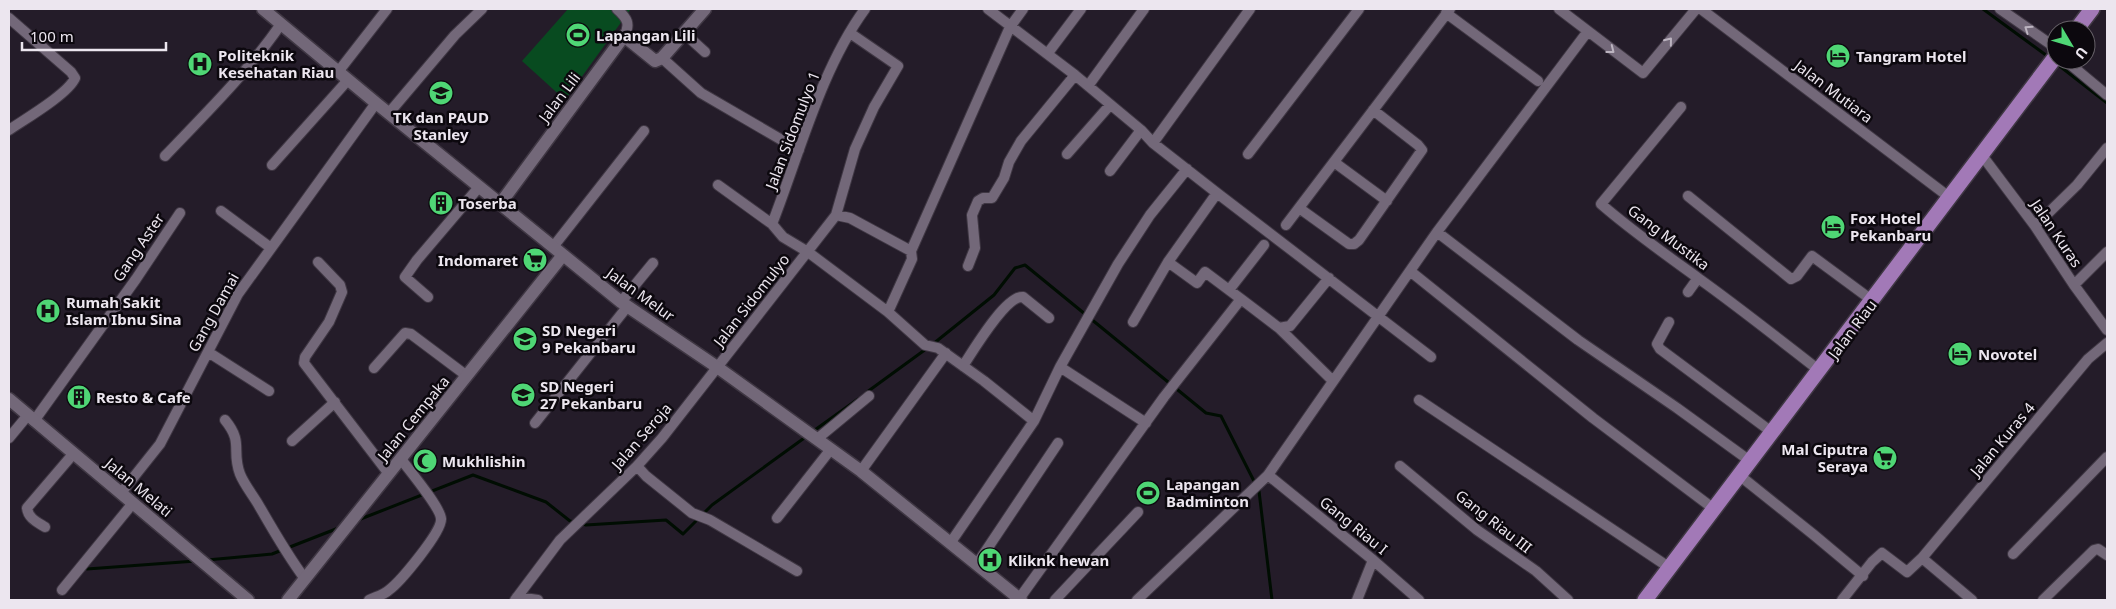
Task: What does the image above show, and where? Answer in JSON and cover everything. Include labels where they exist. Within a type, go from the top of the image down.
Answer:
[{"type":"main road","points":[[2084,20],[2092,9]]},
{"type":"main road","name":"Jalan Riau","points":[[1646,600],[2046,69]]},
{"type":"street","name":"Jalan Melur","points":[[263,9],[624,305],[718,367],[861,470],[951,542],[1013,598]]},
{"type":"street","points":[[272,166],[343,76],[387,9]]},
{"type":"street","points":[[389,113],[455,36],[482,9]]},
{"type":"street","points":[[617,9],[629,22],[629,28],[624,36],[655,61],[662,58],[705,9]]},
{"type":"street","name":"Jalan Sidomulyo 1","points":[[772,224],[827,78],[850,33],[865,9]]},
{"type":"street","points":[[988,9],[1010,27],[1048,53],[1186,169],[1431,357]]},
{"type":"street","points":[[888,312],[912,259],[911,251],[1010,27],[1023,9]]},
{"type":"street","points":[[1048,53],[1081,9]]},
{"type":"street","points":[[1088,86],[1144,9]]},
{"type":"street","points":[[1153,143],[1250,9]]},
{"type":"street","points":[[1248,154],[1359,9]]},
{"type":"street","points":[[1559,9],[1643,73],[1696,9]]},
{"type":"street","name":"Jalan Mutiara","points":[[1701,9],[1949,197]]},
{"type":"street","points":[[2000,9],[2046,41]]},
{"type":"street","points":[[1286,225],[1448,11],[1538,81]]},
{"type":"street","points":[[9,18],[71,72],[75,78],[72,84],[62,92],[9,130]]},
{"type":"street","points":[[165,156],[250,63],[281,24]]},
{"type":"street","points":[[1137,600],[1265,479],[1437,232],[1588,31]]},
{"type":"street","points":[[684,33],[704,52]]},
{"type":"street","points":[[850,33],[898,66],[874,106],[855,149],[836,215],[850,218],[911,251]]},
{"type":"street","name":"Jalan Lili","points":[[500,204],[624,36]]},
{"type":"street","points":[[662,58],[701,93],[799,150]]},
{"type":"street","points":[[2077,70],[2107,95]]},
{"type":"street","points":[[968,266],[975,248],[972,215],[975,206],[982,199],[992,198],[1004,178],[1009,162],[1021,141],[1075,75]]},
{"type":"street","name":"Gang Damai","points":[[121,493],[160,444],[238,294],[376,103]]},
{"type":"street","points":[[1067,154],[1110,105]]},
{"type":"street","name":"Gang Mustika","points":[[1681,107],[1601,203],[1646,241],[1820,371]]},
{"type":"street","points":[[1299,208],[1349,244],[1354,244],[1422,150],[1373,110]]},
{"type":"street","points":[[558,251],[644,130]]},
{"type":"street","points":[[1110,171],[1141,130]]},
{"type":"street","points":[[2035,226],[2077,185],[2107,148]]},
{"type":"street","name":"Jalan Kuras","points":[[1981,154],[2035,226],[2074,285],[2107,330]]},
{"type":"street","points":[[1334,162],[1387,200]]},
{"type":"street","points":[[951,542],[1034,421],[1060,367],[1098,303],[1118,264],[1142,227],[1186,169]]},
{"type":"street","points":[[718,185],[772,224],[783,237],[808,252],[888,312],[925,345],[942,351],[1034,421]]},
{"type":"street","points":[[428,296],[405,277],[417,260],[479,187]]},
{"type":"street","points":[[1134,322],[1168,262],[1217,193]]},
{"type":"street","points":[[1688,196],[1790,279],[1797,276],[1812,256],[1873,301]]},
{"type":"street","points":[[221,211],[272,248]]},
{"type":"street","name":"Gang Aster","points":[[9,438],[31,418],[136,279],[180,214]]},
{"type":"street","name":"Jalan Sidomulyo","points":[[718,367],[836,215]]},
{"type":"street","points":[[1437,232],[1578,340],[1750,461]]},
{"type":"street","points":[[1229,290],[1264,245]]},
{"type":"street","name":"Jalan Cempaka","points":[[288,600],[466,376],[558,251]]},
{"type":"street","points":[[2074,285],[2107,252]]},
{"type":"street","points":[[318,262],[340,285],[342,292],[329,322],[304,360],[389,474]]},
{"type":"street","points":[[1168,262],[1197,283],[1205,272],[1279,328],[1333,381]]},
{"type":"street","points":[[535,423],[624,305],[653,263]]},
{"type":"street","points":[[1410,271],[1593,418],[1714,508]]},
{"type":"street","points":[[1279,328],[1290,326],[1329,278]]},
{"type":"street","points":[[1688,292],[1698,278]]},
{"type":"street","points":[[963,366],[1002,310],[1013,299],[1023,297],[1049,318]]},
{"type":"street","points":[[1013,598],[1179,377],[1241,299]]},
{"type":"street","points":[[1669,322],[1658,340],[1657,344],[1660,349],[1772,433]]},
{"type":"street","points":[[374,368],[405,333],[411,334],[466,376]]},
{"type":"street","name":"Jalan Kuras 4","points":[[1863,576],[1872,562],[1881,554],[1884,554],[1907,572],[1922,558],[2088,359],[2107,343]]},
{"type":"street","points":[[861,470],[942,351]]},
{"type":"street","points":[[208,352],[268,391]]},
{"type":"street","name":"Jalan Seroja","points":[[516,599],[560,540],[637,466],[718,367]]},
{"type":"street","points":[[1060,367],[1146,423]]},
{"type":"street","points":[[811,435],[869,396]]},
{"type":"street","name":"Jalan Melati","points":[[9,399],[248,600]]},
{"type":"street","points":[[1419,400],[1670,568]]},
{"type":"street","points":[[292,441],[335,402]]},
{"type":"street","points":[[225,420],[232,429],[237,442],[236,455],[240,474],[286,552],[305,578]]},
{"type":"street","points":[[977,564],[1058,443]]},
{"type":"street","points":[[777,518],[831,449]]},
{"type":"street","points":[[45,527],[33,520],[27,508],[74,453]]},
{"type":"street","points":[[2013,554],[2107,457]]},
{"type":"street","points":[[369,600],[389,591],[396,584],[415,563],[440,525],[439,512],[401,459]]},
{"type":"street","points":[[637,466],[646,476],[692,512],[710,520],[797,571]]},
{"type":"street","name":"Gang Riau III","points":[[1400,466],[1477,530],[1536,571],[1568,600]]},
{"type":"street","points":[[1739,475],[1863,576],[1842,600]]},
{"type":"street","name":"Gang Riau I","points":[[1265,479],[1373,560],[1419,600]]},
{"type":"street","points":[[62,590],[134,503]]},
{"type":"street","points":[[1055,600],[1138,512]]},
{"type":"street","points":[[2043,600],[2094,550],[2098,549],[2107,555]]},
{"type":"street","points":[[1922,558],[1972,600]]},
{"type":"street","points":[[1357,600],[1373,560]]},
{"type":"street","points":[[516,599],[538,600]]},
{"type":"green space","name":"Lapangan Lili","points":[[568,9],[630,10],[565,100],[522,61]]},
{"type":"waterway","points":[[1983,9],[2046,55]]},
{"type":"waterway","points":[[2065,70],[2107,103]]},
{"type":"waterway","points":[[933,344],[994,295],[1015,268],[1025,265],[1206,413],[1221,416],[1259,491],[1272,600]]},
{"type":"waterway","points":[[867,392],[926,349]]},
{"type":"waterway","points":[[812,432],[858,399]]},
{"type":"waterway","points":[[581,523],[586,525],[666,520],[683,534],[712,505],[807,436]]},
{"type":"waterway","points":[[358,520],[473,475],[546,502],[570,521],[575,522]]},
{"type":"waterway","points":[[207,560],[272,554],[341,527]]},
{"type":"waterway","points":[[87,569],[196,561]]},
{"type":"place","name":"Lapangan Lili","points":[[578,35]]},
{"type":"place","name":"Tangram Hotel","points":[[1838,56]]},
{"type":"place","name":"Politeknik Kesehatan Riau","points":[[200,64]]},
{"type":"place","name":"TK dan PAUD Stanley","points":[[441,93]]},
{"type":"place","name":"Toserba","points":[[441,203]]},
{"type":"place","name":"Fox Hotel Pekanbaru","points":[[1833,227]]},
{"type":"place","name":"Indomaret","points":[[535,260]]},
{"type":"place","name":"Rumah Sakit Islam Ibnu Sina","points":[[48,311]]},
{"type":"place","name":"SD Negeri 9 Pekanbaru","points":[[525,339]]},
{"type":"place","name":"Novotel","points":[[1960,354]]},
{"type":"place","name":"SD Negeri 27 Pekanbaru","points":[[523,395]]},
{"type":"place","name":"Resto & Cafe","points":[[79,397]]},
{"type":"place","name":"Mal Ciputra Seraya","points":[[1885,458]]},
{"type":"place","name":"Mukhlishin","points":[[425,461]]},
{"type":"place","name":"Lapangan Badminton","points":[[1148,493]]},
{"type":"place","name":"Kliknk hewan","points":[[990,560]]}]
